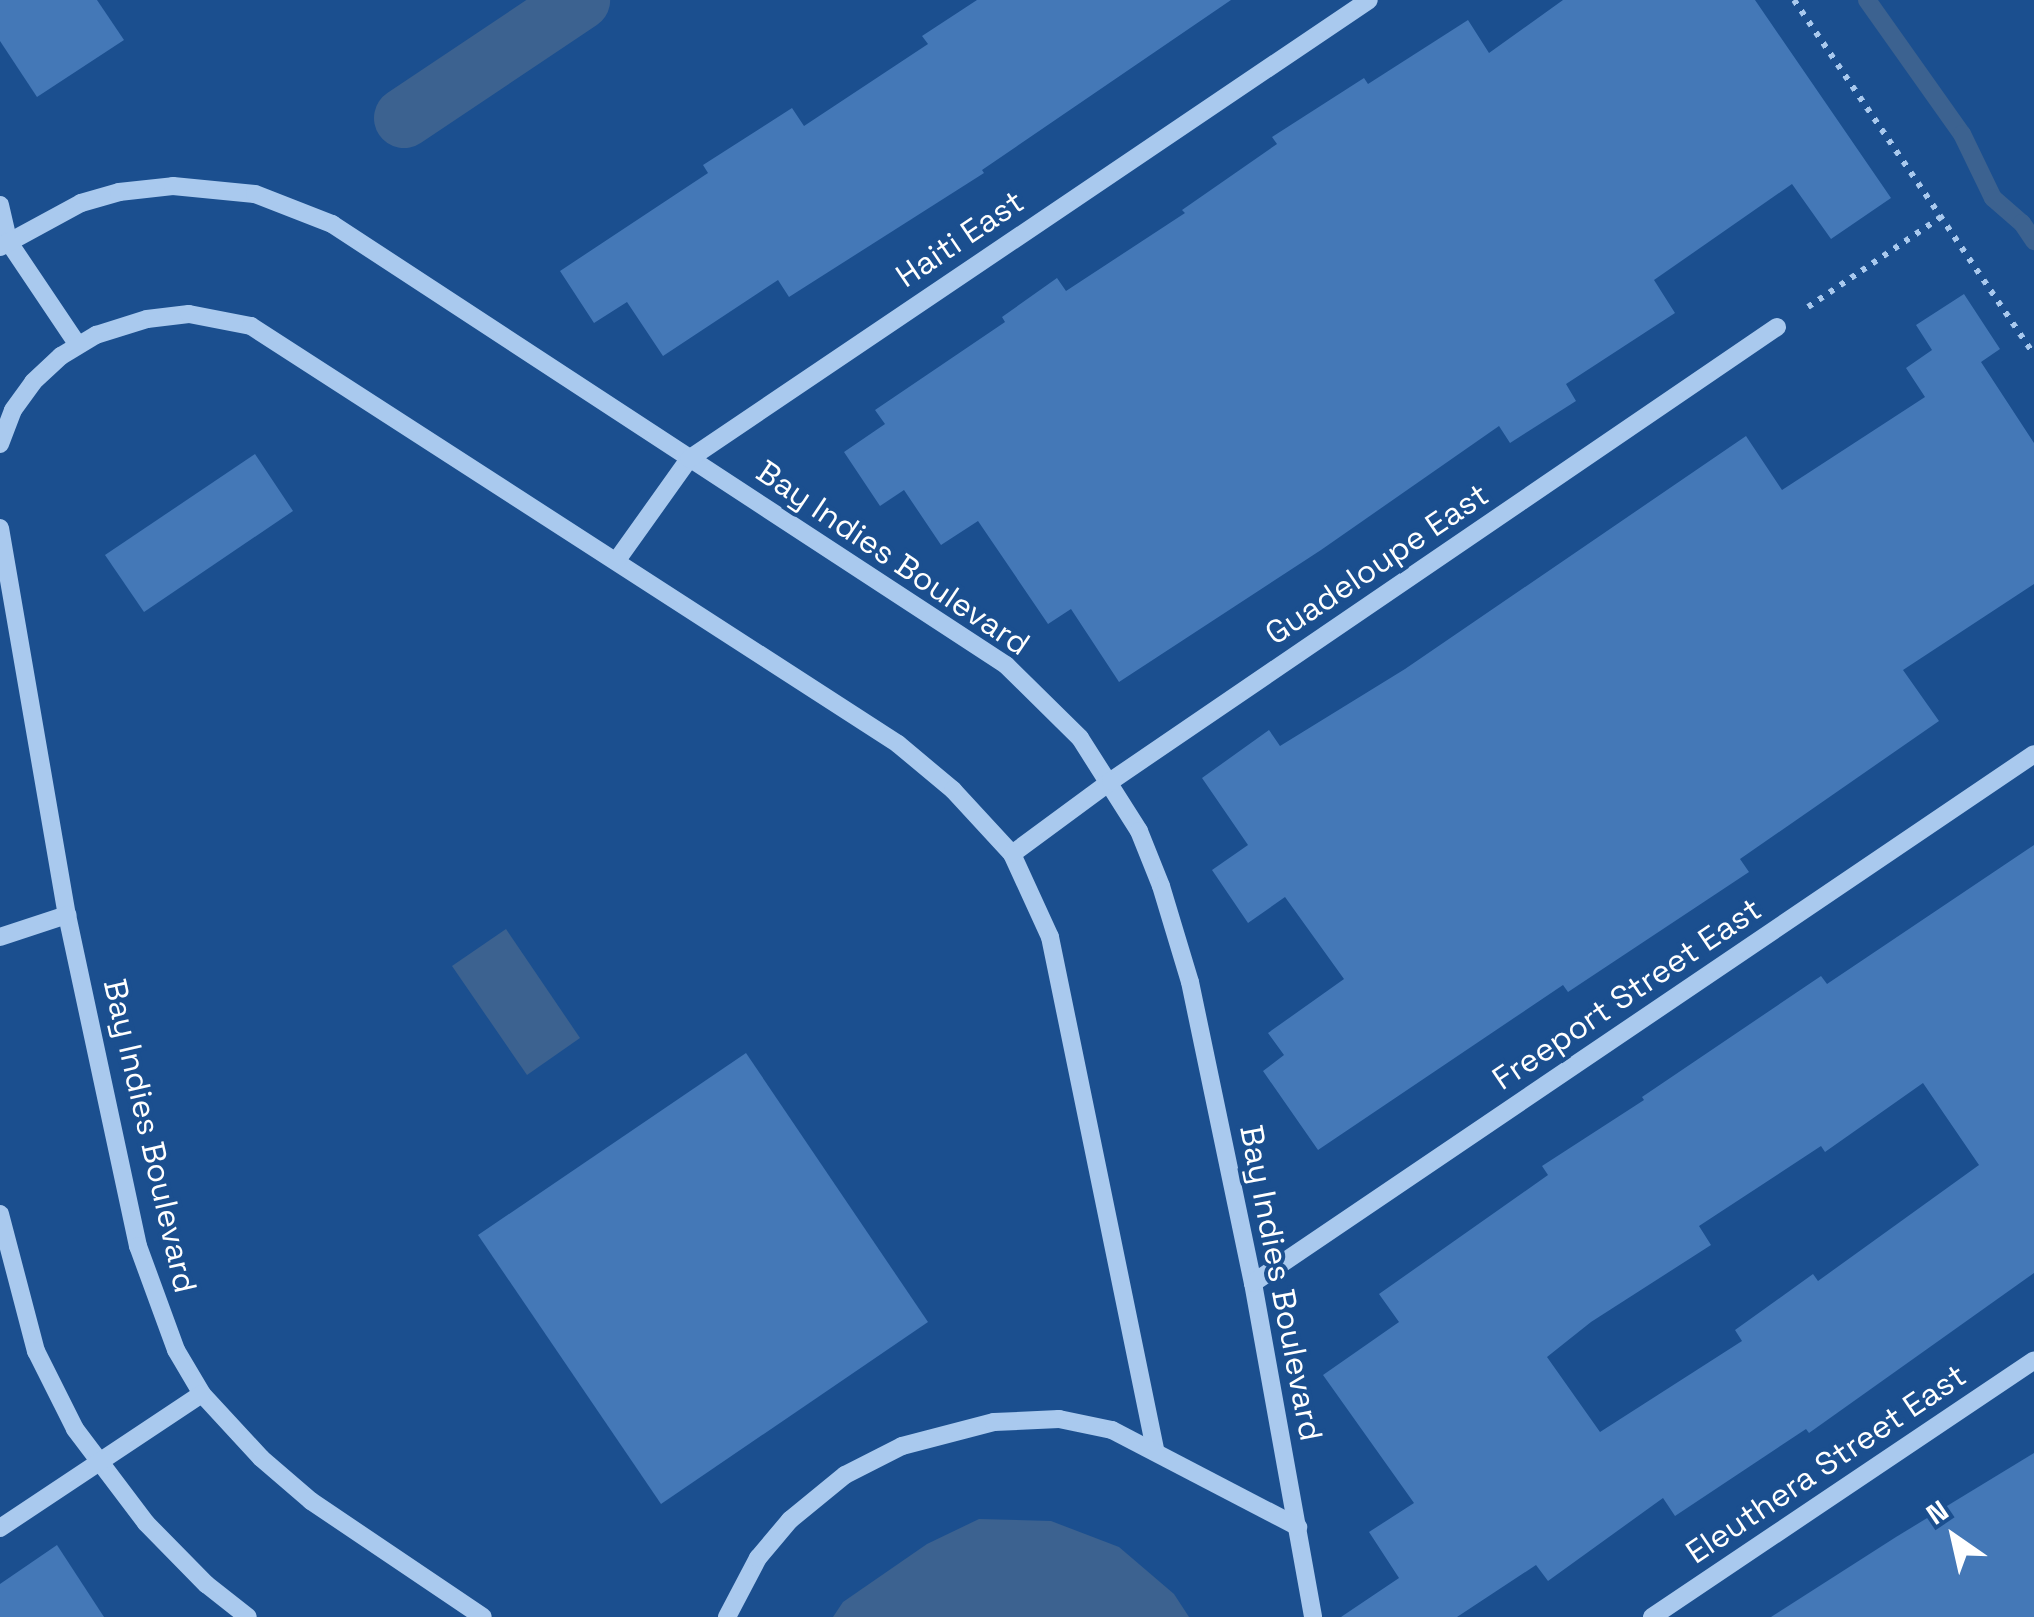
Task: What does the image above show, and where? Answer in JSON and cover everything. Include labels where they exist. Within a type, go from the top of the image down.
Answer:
[{"type":"street","name":"Haiti East","points":[[617,560],[689,458],[1368,0]]},
{"type":"street","name":"Bay Indies Boulevard","points":[[3,241],[81,203],[145,188],[208,187],[280,202],[357,240],[1006,665],[1080,738],[1112,781],[1162,886],[1190,982],[1253,1283],[1313,1617]]},
{"type":"street","points":[[0,205],[3,241],[78,344]]},
{"type":"street","points":[[0,444],[13,410],[32,382],[78,344],[132,322],[169,316],[212,316],[250,326],[898,744],[952,790],[1012,854],[1040,911],[1062,981],[1156,1449]]},
{"type":"street","name":"Guadeloupe East","points":[[1012,854],[1112,781],[1778,327]]},
{"type":"street","name":"Bay Indies Boulevard","points":[[0,528],[68,914],[138,1246],[176,1350],[202,1394],[261,1458],[311,1501],[483,1617]]},
{"type":"street","name":"Freeport Street East","points":[[1253,1283],[2034,754]]},
{"type":"street","points":[[0,937],[68,914]]},
{"type":"street","points":[[0,1214],[36,1351],[53,1390],[97,1462],[178,1556],[248,1617]]},
{"type":"street","name":"Eleuthera Street East","points":[[1652,1617],[2034,1360]]},
{"type":"street","points":[[0,1528],[202,1394]]},
{"type":"street","points":[[727,1617],[758,1558],[790,1520],[845,1475],[902,1446],[954,1430],[1025,1418],[1081,1422],[1156,1449],[1298,1527]]},
{"type":"path","points":[[1794,0],[2034,354]]},
{"type":"path","points":[[1778,327],[1941,217]]},
{"type":"water","points":[[506,929],[580,1038],[527,1075],[452,966]]},
{"type":"water","points":[[979,1519],[1051,1521],[1119,1547],[1174,1594],[1189,1617],[833,1617],[843,1602],[927,1544]]},
{"type":"building","points":[[0,0],[97,0],[124,40],[37,97],[0,41]]},
{"type":"building","points":[[977,0],[1231,0],[982,170],[984,173],[789,297],[778,280],[663,356],[627,302],[594,323],[560,271],[708,173],[703,165],[792,108],[804,126],[928,44],[922,36]]},
{"type":"building","points":[[1563,0],[1755,0],[1891,198],[1831,239],[1792,184],[1654,280],[1675,313],[1566,384],[1576,401],[1510,443],[1499,426],[1321,550],[1119,682],[1071,609],[1048,624],[978,521],[941,545],[904,490],[880,506],[844,452],[885,424],[875,410],[1005,322],[1002,317],[1057,278],[1066,291],[1185,213],[1182,210],[1277,144],[1272,137],[1364,78],[1368,84],[1468,20],[1489,53]]},
{"type":"building","points":[[1964,294],[2000,349],[1981,362],[2034,443],[2034,584],[1903,670],[1939,721],[1740,859],[1749,872],[1568,992],[1563,985],[1318,1150],[1263,1071],[1284,1055],[1268,1033],[1344,979],[1285,897],[1248,923],[1212,870],[1248,845],[1202,778],[1269,730],[1280,746],[1405,669],[1746,436],[1782,490],[1925,397],[1906,368],[1932,350],[1916,325]]},
{"type":"building","points":[[255,454],[293,511],[144,612],[105,555]]},
{"type":"building","points":[[2034,845],[2034,1273],[1809,1433],[1806,1429],[1675,1516],[1663,1498],[1548,1581],[1536,1565],[1457,1617],[1341,1617],[1399,1578],[1369,1532],[1414,1503],[1323,1375],[1399,1322],[1379,1294],[1548,1175],[1542,1166],[1821,976],[1827,984]],"holes":[[[1923,1083],[1979,1165],[1818,1281],[1813,1274],[1735,1330],[1742,1341],[1600,1432],[1547,1357],[1591,1322],[1711,1245],[1699,1226],[1821,1146],[1825,1152]]]},
{"type":"building","points":[[746,1053],[928,1322],[661,1504],[478,1235]]},
{"type":"building","points":[[2034,1453],[2034,1617],[1771,1617],[1896,1537]]},
{"type":"building","points":[[57,1545],[104,1617],[0,1617],[0,1584]]},
{"type":"waterway","points":[[404,118],[580,0]]},
{"type":"waterway","points":[[1867,0],[1962,134],[1993,198],[2022,223],[2034,241]]}]
